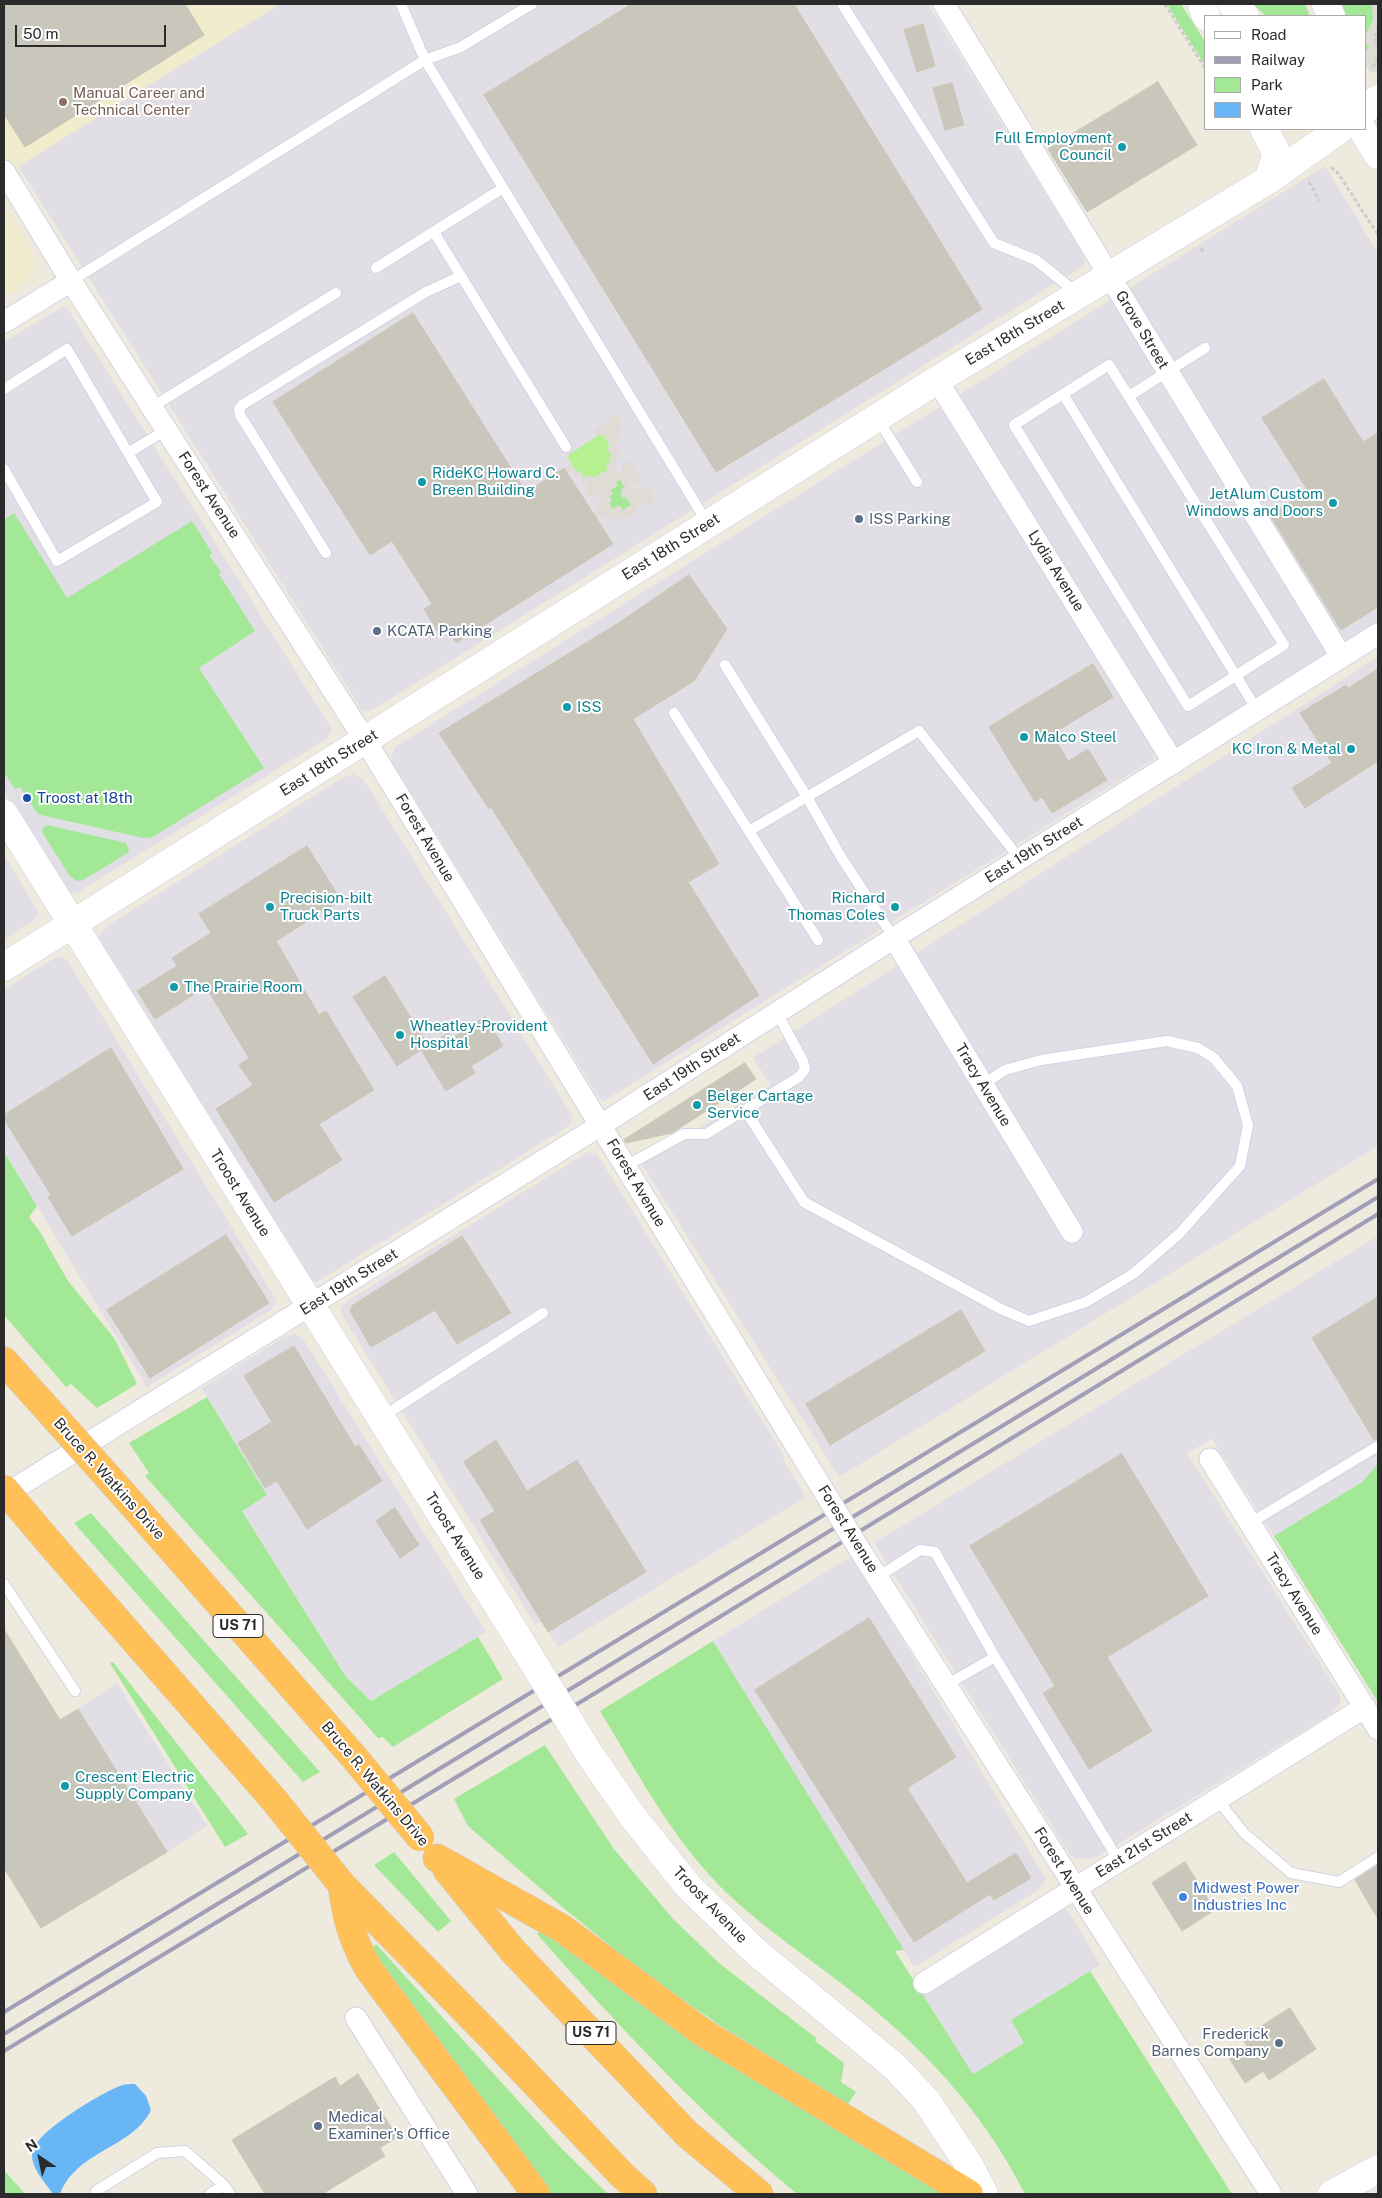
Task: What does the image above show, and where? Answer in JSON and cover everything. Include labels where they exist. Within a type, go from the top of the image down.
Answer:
[{"type":"highway","name":"Bruce R. Watkins Drive","points":[[4,1360],[352,1756],[513,1951],[687,2134],[759,2194]]},
{"type":"highway","points":[[4,1489],[274,1800],[342,1884],[621,2174],[644,2194]]},
{"type":"highway","points":[[437,1858],[563,1929],[702,2032],[969,2194]]},
{"type":"highway","points":[[342,1884],[346,1916],[355,1944],[368,1968],[536,2194]]},
{"type":"main road","points":[[1232,4],[1244,15]]},
{"type":"main road","points":[[1367,108],[1378,99]]},
{"type":"main road","points":[[1264,130],[1276,154],[1268,180]]},
{"type":"main road","name":"East 18th Street","points":[[4,967],[937,380],[1268,180],[1339,130]]},
{"type":"main road","points":[[1363,130],[1378,155]]},
{"type":"main road","name":"Troost Avenue","points":[[4,814],[590,1755],[633,1817],[688,1886],[756,1952],[894,2066],[926,2100],[969,2165],[984,2194]]},
{"type":"main road","points":[[1332,2194],[1378,2169]]},
{"type":"main road","points":[[1373,2194],[1378,2191]]},
{"type":"street","name":"Grove Street","points":[[944,4],[1341,656]]},
{"type":"street","name":"Forest Avenue","points":[[4,171],[166,430],[292,622],[863,1555],[1074,1889],[1271,2194]]},
{"type":"street","points":[[4,322],[71,280]]},
{"type":"street","name":"Lydia Avenue","points":[[937,380],[1174,762]]},
{"type":"street","name":"East 19th Street","points":[[4,1495],[601,1125],[894,938],[1378,634]]},
{"type":"street","name":"Tracy Avenue","points":[[894,938],[1072,1232]]},
{"type":"street","name":"Tracy Avenue","points":[[1210,1459],[1378,1729]]},
{"type":"street","name":"East 21st Street","points":[[924,1983],[1365,1707]]},
{"type":"street","points":[[356,2018],[467,2194]]},
{"type":"lane","points":[[402,4],[425,60],[708,524]]},
{"type":"lane","points":[[71,280],[425,60],[461,47],[532,4]]},
{"type":"lane","points":[[842,4],[994,244],[1036,260],[1079,295]]},
{"type":"lane","points":[[376,268],[503,188]]},
{"type":"lane","points":[[434,232],[566,447]]},
{"type":"lane","points":[[326,553],[240,415],[239,410],[242,405],[426,292],[461,276]]},
{"type":"lane","points":[[152,407],[336,293]]},
{"type":"lane","points":[[1129,396],[1205,348]]},
{"type":"lane","points":[[4,389],[67,349],[157,502],[57,561],[4,469]]},
{"type":"lane","points":[[1109,365],[1284,645],[1188,706],[1014,425],[1062,394],[1109,365]]},
{"type":"lane","points":[[1062,394],[1257,710]]},
{"type":"lane","points":[[877,418],[917,482]]},
{"type":"lane","points":[[128,453],[166,430]]},
{"type":"lane","points":[[725,665],[807,797],[841,857],[894,938]]},
{"type":"lane","points":[[674,712],[818,940]]},
{"type":"lane","points":[[750,831],[919,731],[1020,859]]},
{"type":"lane","points":[[626,1166],[684,1134],[706,1134],[799,1077],[805,1069],[803,1061],[777,1013]]},
{"type":"lane","points":[[745,1110],[804,1202],[1001,1309],[1029,1321],[1086,1302],[1133,1274],[1179,1234],[1240,1166],[1248,1125],[1237,1086],[1214,1058],[1198,1048],[1167,1041],[1041,1060],[1005,1070],[983,1084]]},
{"type":"lane","points":[[381,1417],[543,1313]]},
{"type":"lane","points":[[1250,1523],[1378,1446]]},
{"type":"lane","points":[[878,1576],[920,1550],[935,1552],[995,1657],[1119,1861]]},
{"type":"lane","points":[[4,1584],[75,1690]]},
{"type":"lane","points":[[946,1684],[995,1657]]},
{"type":"lane","points":[[1218,1799],[1244,1833],[1291,1873],[1339,1882],[1378,1857]]},
{"type":"lane","points":[[95,2194],[96,2191],[157,2153],[185,2151],[227,2190]]},
{"type":"lane","points":[[210,2194],[227,2190]]},
{"type":"path","points":[[1165,4],[1204,67]]},
{"type":"path","points":[[1378,26],[1375,37],[1378,47]]},
{"type":"path","points":[[1373,67],[1378,57]]},
{"type":"path","points":[[1331,167],[1338,173],[1378,235]]},
{"type":"path","points":[[1308,182],[1320,201]]},
{"type":"path","points":[[1201,248],[1204,254]]},
{"type":"shaded area","name":"Manual Career and Technical Center","points":[[4,4],[280,4],[4,175]]},
{"type":"shaded area","points":[[280,4],[928,4],[1084,256],[1084,265],[374,709],[369,711],[362,710],[18,166]]},
{"type":"shaded area","points":[[1372,4],[1378,4],[1378,70],[1374,72],[1370,71],[1367,66],[1367,49],[1369,48],[1367,45],[1367,32],[1373,20]]},
{"type":"shaded area","points":[[1325,166],[1378,253],[1378,621],[1175,748],[957,396]]},
{"type":"shaded area","points":[[4,207],[33,254],[35,267],[23,284],[4,297]]},
{"type":"shaded area","points":[[64,306],[68,309],[332,729],[326,739],[75,894],[65,889],[4,791],[4,342]]},
{"type":"shaded area","points":[[940,408],[1155,751],[1154,759],[604,1101],[598,1096],[392,762],[391,757],[395,747]]},
{"type":"shaded area","points":[[616,414],[623,428],[618,431],[621,435],[617,437],[619,441],[615,444],[620,451],[616,454],[619,458],[615,461],[617,464],[614,467],[618,473],[623,470],[621,466],[630,460],[643,480],[634,486],[629,479],[627,480],[634,491],[640,487],[644,491],[650,487],[656,500],[647,506],[645,503],[635,509],[636,512],[623,520],[621,517],[614,521],[611,517],[608,518],[605,515],[598,520],[593,512],[599,508],[597,504],[601,501],[595,493],[588,498],[584,490],[588,488],[580,475],[576,477],[571,470],[567,472],[564,468],[571,463],[577,472],[580,471],[585,478],[590,475],[593,479],[608,469],[606,465],[610,463],[608,459],[612,457],[607,449],[611,446],[603,434],[598,436],[594,431]],"holes":[[[620,479],[624,487],[621,489],[623,492],[620,494],[623,498],[626,497],[631,505],[623,510],[619,505],[613,509],[609,503],[612,501],[610,496],[613,494],[611,490],[618,485],[616,482]]]},
{"type":"shaded area","points":[[1378,657],[1378,1146],[839,1477],[641,1163],[771,1085],[753,1058]]},
{"type":"shaded area","points":[[354,774],[364,780],[573,1117],[569,1126],[317,1282],[310,1280],[99,940],[99,936],[107,926],[344,777]]},
{"type":"shaded area","points":[[4,855],[39,914],[33,921],[4,939]]},
{"type":"shaded area","points":[[62,956],[68,961],[277,1301],[271,1310],[147,1387],[4,1152],[4,989],[55,958]]},
{"type":"shaded area","points":[[588,1152],[597,1154],[783,1454],[784,1461],[806,1497],[558,1647],[542,1621],[535,1624],[343,1317],[341,1308],[347,1301]]},
{"type":"shaded area","points":[[1378,1236],[1378,1464],[1362,1482],[1274,1536],[1212,1439],[1187,1453],[1340,1695],[1340,1703],[1332,1713],[1095,1858],[1075,1859],[1071,1856],[874,1543]]},
{"type":"shaded area","points":[[295,1334],[304,1340],[486,1632],[371,1701],[346,1677],[242,1510],[267,1495],[202,1388],[286,1336]]},
{"type":"shaded area","points":[[852,1556],[1046,1879],[1037,1891],[914,1967],[713,1641]]},
{"type":"shaded area","points":[[117,1683],[207,1826],[167,1852],[78,1709]]},
{"type":"shaded area","points":[[1063,1907],[1070,1914],[1100,1965],[1011,2020],[1025,2043],[973,2074],[920,1990]]},
{"type":"green space","points":[[1167,4],[1181,4],[1204,40],[1204,64]]},
{"type":"green space","points":[[1253,4],[1305,4],[1310,15],[1265,15]]},
{"type":"green space","points":[[1338,4],[1378,4],[1377,71],[1370,71],[1367,66],[1367,15],[1342,15]]},
{"type":"green space","points":[[602,433],[611,451],[609,469],[593,477],[584,477],[576,470],[567,456]]},
{"type":"green space","points":[[620,479],[625,487],[620,494],[626,497],[631,505],[623,510],[613,509],[608,503],[611,490],[618,485],[616,482]]},
{"type":"green space","points":[[14,513],[67,598],[192,521],[212,553],[209,555],[221,572],[219,574],[255,631],[199,668],[264,768],[153,837],[143,838],[37,813],[20,787],[15,789],[4,772],[4,520]]},
{"type":"green space","points":[[47,825],[126,843],[129,850],[128,853],[83,880],[76,881],[69,875],[42,832],[43,828]]},
{"type":"green space","points":[[4,1152],[37,1206],[29,1217],[40,1232],[68,1281],[114,1338],[137,1384],[97,1408],[71,1384],[66,1387],[4,1315]]},
{"type":"green space","points":[[207,1397],[267,1495],[242,1511],[346,1677],[371,1701],[478,1637],[503,1679],[393,1747],[383,1737],[378,1738],[145,1476],[149,1473],[129,1443]]},
{"type":"green space","points":[[1378,1464],[1378,1702],[1274,1536],[1362,1482]]},
{"type":"green space","points":[[91,1513],[320,1772],[303,1782],[74,1523]]},
{"type":"green space","points":[[713,1641],[904,1950],[895,1951],[973,2074],[1024,2043],[1011,2020],[1090,1971],[1232,2194],[1025,2194],[989,2134],[948,2080],[874,2009],[772,1931],[730,1896],[710,1875],[692,1854],[659,1808],[600,1711]]},
{"type":"green space","points":[[113,1662],[248,1834],[225,1847],[110,1663]]},
{"type":"green space","points":[[545,1745],[614,1849],[673,1919],[719,1963],[816,2038],[815,2041],[844,2063],[841,2082],[856,2092],[848,2104],[719,2025],[638,1968],[567,1911],[468,1826],[454,1799]]},
{"type":"green space","points":[[394,1852],[451,1921],[438,1932],[374,1865]]},
{"type":"green space","points":[[543,1926],[944,2194],[797,2194],[695,2102],[630,2036],[537,1934]]},
{"type":"green space","points":[[376,1944],[561,2148],[608,2194],[549,2194],[369,1952]]},
{"type":"green space","points":[[4,2170],[25,2194],[4,2194]]},
{"type":"water","points":[[135,2084],[146,2096],[151,2110],[143,2123],[132,2133],[79,2168],[68,2179],[60,2194],[53,2194],[38,2173],[33,2162],[33,2150],[37,2142],[58,2123],[85,2104],[122,2085]]},
{"type":"building","name":"Manual Career and Technical Center","points":[[4,4],[185,4],[204,35],[25,147],[4,114]]},
{"type":"building","points":[[632,4],[794,4],[982,309],[716,472],[484,95]]},
{"type":"building","points":[[923,24],[935,66],[917,72],[904,30]]},
{"type":"building","name":"Full Employment Council","points":[[1158,82],[1197,145],[1087,212],[1048,149]]},
{"type":"building","points":[[952,83],[964,125],[945,130],[933,88]]},
{"type":"building","name":"RideKC Howard C. Breen Building","points":[[413,313],[526,492],[564,468],[613,544],[456,643],[447,628],[439,633],[424,609],[432,604],[392,541],[370,555],[273,402]]},
{"type":"building","name":"JetAlum Custom Windows and Doors","points":[[1324,379],[1363,442],[1378,433],[1378,607],[1341,630],[1270,515],[1308,491],[1262,418]]},
{"type":"building","points":[[689,575],[727,629],[694,681],[633,719],[719,864],[688,882],[759,995],[653,1064],[491,807],[489,809],[439,733],[620,622]]},
{"type":"building","name":"Malco Steel","points":[[1093,664],[1113,697],[1052,734],[1068,761],[1088,749],[1107,780],[1052,813],[1042,797],[1035,802],[989,727]]},
{"type":"building","name":"KC Iron & Metal","points":[[1378,669],[1378,761],[1305,808],[1292,788],[1332,763],[1300,713],[1346,685],[1348,688]]},
{"type":"building","points":[[307,846],[341,900],[276,941],[319,1015],[326,1011],[374,1090],[319,1124],[342,1160],[274,1202],[216,1109],[253,1085],[239,1065],[249,1058],[206,987],[155,1019],[137,991],[177,966],[172,958],[211,933],[199,914]]},
{"type":"building","points":[[385,976],[428,1045],[397,1066],[353,997]]},
{"type":"building","points":[[485,1017],[503,1046],[471,1066],[475,1073],[446,1091],[421,1050],[449,1033],[452,1038]]},
{"type":"building","points":[[111,1048],[183,1169],[72,1236],[48,1197],[51,1195],[4,1119],[4,1115]]},
{"type":"building","name":"Belger Cartage Service","points":[[745,1063],[756,1079],[672,1133],[626,1143],[624,1140]]},
{"type":"building","points":[[226,1235],[269,1303],[150,1378],[107,1310]]},
{"type":"building","points":[[462,1236],[511,1313],[457,1344],[435,1310],[371,1347],[350,1311],[352,1306]]},
{"type":"building","points":[[1378,1297],[1378,1439],[1374,1440],[1312,1338]]},
{"type":"building","points":[[961,1310],[985,1351],[830,1445],[806,1404]]},
{"type":"building","points":[[294,1346],[355,1447],[359,1445],[382,1481],[307,1529],[277,1481],[265,1488],[238,1443],[272,1422],[244,1376]]},
{"type":"building","points":[[496,1440],[527,1491],[577,1460],[646,1572],[548,1632],[480,1520],[495,1511],[464,1462]]},
{"type":"building","points":[[1122,1454],[1208,1596],[1107,1657],[1152,1731],[1089,1769],[1043,1693],[1055,1686],[970,1546]]},
{"type":"building","points":[[395,1508],[419,1545],[400,1558],[376,1521]]},
{"type":"building","points":[[869,1618],[956,1757],[907,1788],[967,1883],[1016,1853],[1031,1878],[994,1900],[990,1894],[914,1942],[755,1690]]},
{"type":"building","name":"Crescent Electric Supply Company","points":[[4,1629],[60,1720],[78,1709],[167,1852],[41,1928],[4,1868]]},
{"type":"building","name":"Midwest Power Industries Inc","points":[[1185,1862],[1215,1910],[1182,1931],[1152,1883]]},
{"type":"building","points":[[1378,1865],[1378,1919],[1355,1880]]},
{"type":"building","name":"Frederick Barnes Company","points":[[1290,2008],[1316,2049],[1269,2080],[1263,2071],[1245,2083],[1229,2058],[1248,2047],[1242,2039]]},
{"type":"building","points":[[358,2074],[397,2137],[380,2148],[385,2156],[322,2194],[265,2194],[232,2140],[335,2077],[340,2086]]},
{"type":"railway","points":[[4,2012],[1378,1179]]},
{"type":"railway","points":[[4,2034],[1378,1197]]},
{"type":"railway","points":[[4,2051],[597,1692],[1378,1214]]},
{"type":"place","name":"Manual Career and Technical Center","points":[[63,102]]},
{"type":"place","name":"Full Employment Council","points":[[1122,147]]},
{"type":"place","name":"RideKC Howard C. Breen Building","points":[[422,482]]},
{"type":"place","name":"JetAlum Custom Windows and Doors","points":[[1333,503]]},
{"type":"place","name":"ISS Parking","points":[[859,519]]},
{"type":"place","name":"KCATA Parking","points":[[377,631]]},
{"type":"place","name":"ISS","points":[[567,707]]},
{"type":"place","name":"Malco Steel","points":[[1024,737]]},
{"type":"place","name":"KC Iron & Metal","points":[[1351,749]]},
{"type":"place","name":"Troost at 18th","points":[[27,798]]},
{"type":"place","name":"Precision-bilt Truck Parts","points":[[270,907]]},
{"type":"place","name":"Richard Thomas Coles","points":[[895,907]]},
{"type":"place","name":"The Prairie Room","points":[[174,987]]},
{"type":"place","name":"Wheatley-Provident Hospital","points":[[400,1035]]},
{"type":"place","name":"Belger Cartage Service","points":[[697,1105]]},
{"type":"place","name":"Crescent Electric Supply Company","points":[[65,1786]]},
{"type":"place","name":"Midwest Power Industries Inc","points":[[1183,1897]]},
{"type":"place","name":"Frederick Barnes Company","points":[[1279,2043]]},
{"type":"place","name":"Medical Examiner's Office","points":[[318,2126]]}]
